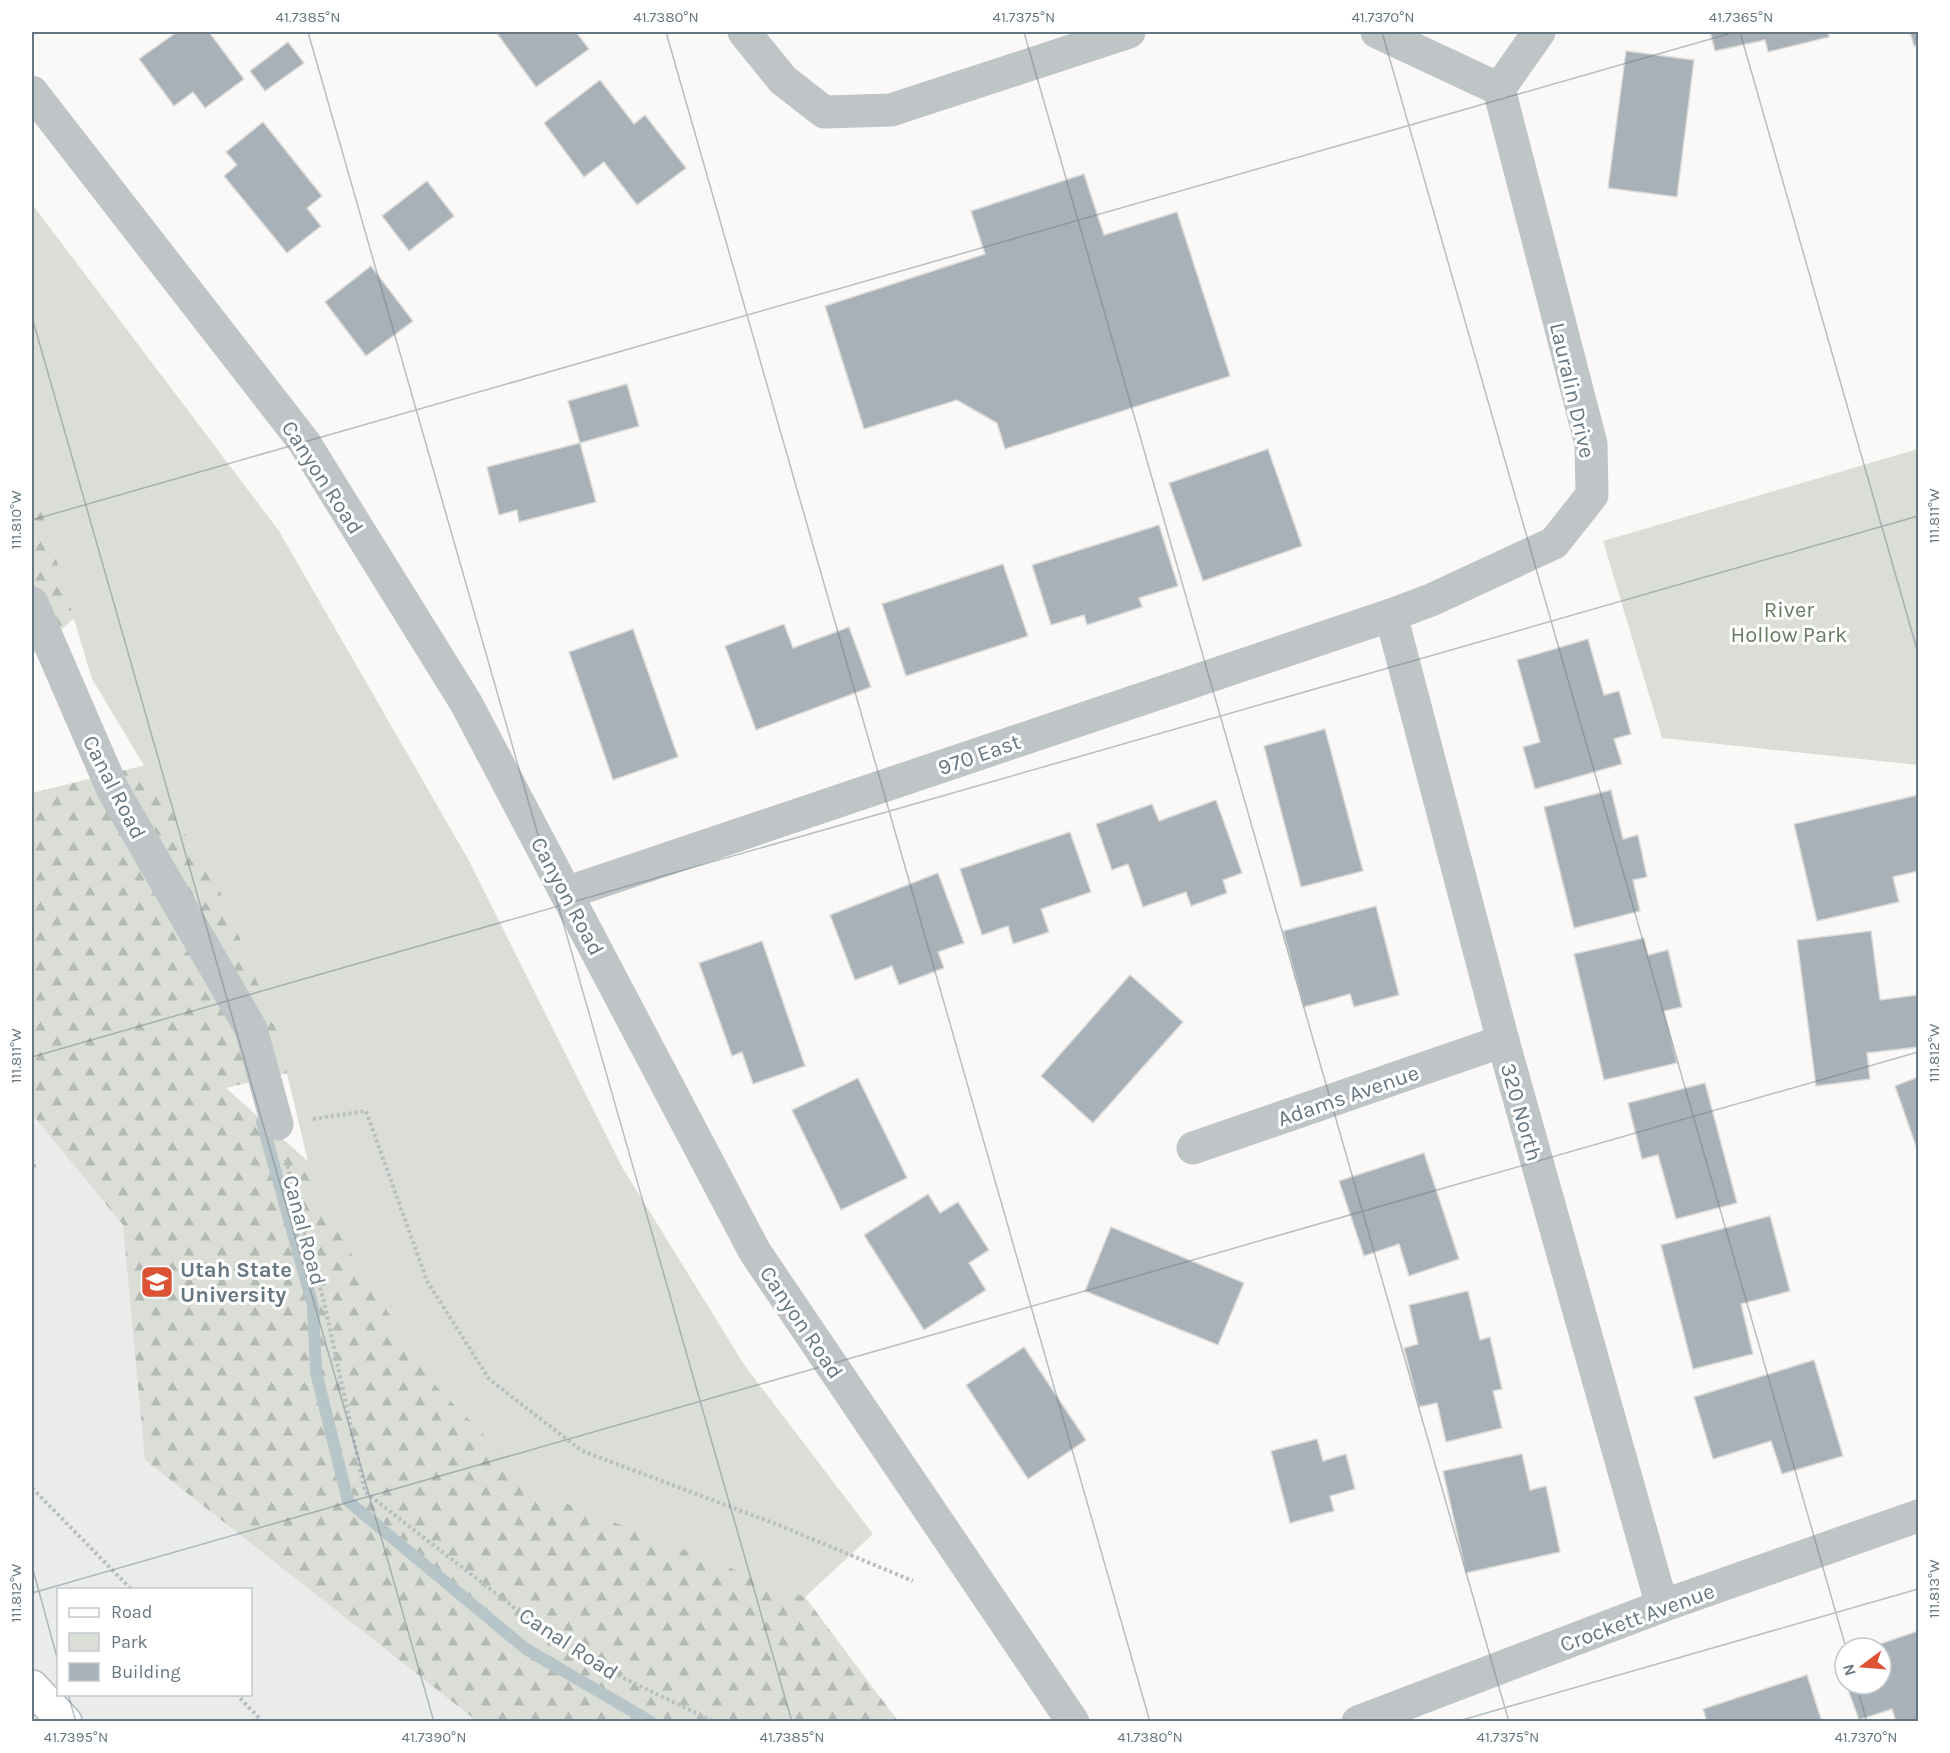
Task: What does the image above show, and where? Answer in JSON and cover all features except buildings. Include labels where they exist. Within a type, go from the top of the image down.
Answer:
[{"type":"main road","points":[[32,1687],[65,1722]]},
{"type":"street","points":[[744,32],[783,80],[824,112],[891,110],[1129,32]]},
{"type":"street","points":[[1377,32],[1499,89],[1539,32]]},
{"type":"street","name":"Lauralin Drive","points":[[1391,615],[1431,600],[1554,543],[1592,495],[1591,444],[1499,89]]},
{"type":"street","name":"Canyon Road","points":[[32,92],[304,442],[466,704],[755,1252],[1073,1722]]},
{"type":"street","name":"Canal Road","points":[[32,603],[112,790],[251,1029],[277,1124]]},
{"type":"street","name":"970 East","points":[[566,893],[1391,615]]},
{"type":"street","name":"320 North","points":[[1391,615],[1503,1041],[1662,1606]]},
{"type":"street","name":"Adams Avenue","points":[[1193,1149],[1503,1041]]},
{"type":"street","name":"Crockett Avenue","points":[[1358,1722],[1662,1606],[1918,1516]]},
{"type":"path","points":[[277,1124],[366,1111],[428,1281],[489,1379],[582,1451],[776,1524],[913,1581]]},
{"type":"path","name":"Canal Road","points":[[277,1124],[325,1306],[365,1492],[516,1609],[621,1677],[715,1722]]},
{"type":"path","points":[[32,1159],[36,1168],[32,1171]]},
{"type":"path","points":[[32,1488],[130,1588]]},
{"type":"path","points":[[237,1696],[263,1722]]},
{"type":"shaded area","name":"Utah State University","points":[[32,974],[641,1721],[32,1721]]},
{"type":"green space","points":[[32,204],[279,531],[468,859],[622,1167],[745,1366],[873,1534],[805,1597],[542,1494],[431,1381],[317,1199],[277,1032],[224,899],[92,679],[32,479]]},
{"type":"green space","points":[[32,352],[119,579],[32,655]]},
{"type":"green space","name":"River Hollow Park","points":[[1918,449],[1918,765],[1662,738],[1603,541]]},
{"type":"green space","points":[[214,748],[353,1057],[226,1088],[445,1284],[560,1482],[805,1597],[898,1721],[477,1721],[145,1460],[123,1225],[32,1114],[32,793]]},
{"type":"waterway","points":[[262,1122],[313,1306],[316,1372],[348,1501],[526,1649],[651,1722]]},
{"type":"place","name":"Utah State University","points":[[157,1282]]}]
